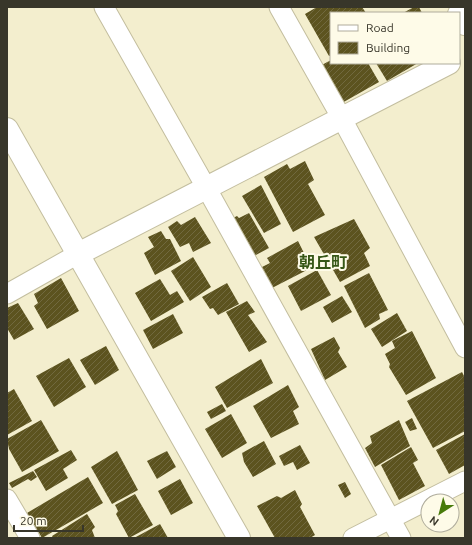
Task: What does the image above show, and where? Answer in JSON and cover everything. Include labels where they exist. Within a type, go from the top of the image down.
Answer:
[{"type":"street","points":[[104,7],[401,538]]},
{"type":"street","points":[[279,7],[341,117],[465,348]]},
{"type":"street","points":[[460,15],[465,24]]},
{"type":"street","points":[[7,294],[78,254],[207,189],[341,117],[447,64]]},
{"type":"street","points":[[7,129],[239,538]]},
{"type":"street","points":[[353,538],[465,481]]},
{"type":"street","points":[[7,499],[30,538]]},
{"type":"building","points":[[317,7],[362,7],[365,12],[330,12],[329,56],[305,14]]},
{"type":"building","points":[[414,7],[419,7],[422,12],[405,12]]},
{"type":"building","points":[[330,61],[330,64],[369,64],[379,82],[342,103],[320,66]]},
{"type":"building","points":[[377,64],[416,64],[387,81]]},
{"type":"building","points":[[305,161],[314,180],[308,184],[325,215],[293,232],[264,177],[287,164],[290,169]]},
{"type":"building","points":[[261,185],[281,224],[264,233],[242,196]]},
{"type":"building","points":[[249,213],[269,248],[252,257],[231,219],[237,216],[239,218]]},
{"type":"building","points":[[195,217],[211,243],[193,252],[189,243],[180,247],[168,227],[177,221],[181,225]]},
{"type":"building","points":[[354,219],[370,248],[364,253],[370,266],[340,282],[314,237]]},
{"type":"building","points":[[161,231],[166,239],[170,239],[181,261],[155,275],[144,253],[154,247],[148,237]]},
{"type":"building","points":[[298,241],[309,263],[307,270],[272,288],[260,268],[270,263],[267,258]]},
{"type":"building","points":[[193,257],[211,287],[190,301],[171,271]]},
{"type":"building","points":[[317,270],[331,295],[301,311],[288,286]]},
{"type":"building","points":[[369,273],[388,310],[379,314],[380,319],[365,328],[344,286]]},
{"type":"building","points":[[61,278],[79,311],[47,329],[34,306],[38,303],[34,294]]},
{"type":"building","points":[[160,279],[170,295],[177,291],[184,302],[151,321],[135,293]]},
{"type":"building","points":[[227,283],[239,304],[218,315],[213,308],[210,309],[202,297]]},
{"type":"building","points":[[342,296],[352,312],[332,323],[323,307]]},
{"type":"building","points":[[247,301],[255,312],[248,315],[267,342],[249,352],[226,312]]},
{"type":"building","points":[[18,303],[34,329],[14,340],[7,328],[7,308]]},
{"type":"building","points":[[397,313],[407,331],[382,347],[371,329]]},
{"type":"building","points":[[173,314],[183,333],[153,349],[143,330]]},
{"type":"building","points":[[412,331],[436,378],[406,395],[389,367],[390,364],[385,354],[395,348],[392,341]]},
{"type":"building","points":[[334,337],[340,348],[338,352],[347,367],[325,380],[311,349]]},
{"type":"building","points":[[106,346],[119,370],[95,385],[80,360]]},
{"type":"building","points":[[69,358],[86,387],[54,407],[36,376]]},
{"type":"building","points":[[261,359],[273,383],[227,408],[215,387]]},
{"type":"building","points":[[462,372],[465,378],[465,431],[433,448],[407,401]]},
{"type":"building","points":[[288,385],[299,407],[293,411],[299,424],[271,438],[253,406]]},
{"type":"building","points":[[14,389],[32,421],[7,435],[7,393]]},
{"type":"building","points":[[222,404],[226,411],[211,419],[207,412]]},
{"type":"building","points":[[231,414],[247,443],[222,458],[205,429]]},
{"type":"building","points":[[412,418],[417,429],[410,431],[405,422]]},
{"type":"building","points":[[41,420],[59,451],[22,472],[9,449],[7,439]]},
{"type":"building","points":[[399,420],[410,446],[375,467],[365,448],[372,443],[370,436]]},
{"type":"building","points":[[465,434],[465,465],[449,474],[436,450]]},
{"type":"building","points":[[264,441],[276,464],[253,477],[244,462],[242,453]]},
{"type":"building","points":[[300,445],[310,463],[297,470],[293,462],[284,466],[279,456]]},
{"type":"building","points":[[411,447],[418,460],[413,463],[425,486],[399,500],[381,465]]},
{"type":"building","points":[[71,450],[77,460],[63,469],[68,478],[46,491],[34,470]]},
{"type":"building","points":[[117,451],[138,490],[112,504],[91,467]]},
{"type":"building","points":[[167,451],[176,467],[157,479],[147,461]]},
{"type":"building","points":[[33,471],[37,477],[31,481],[28,479],[12,488],[9,483]]},
{"type":"building","points":[[88,477],[103,503],[42,538],[27,513]]},
{"type":"building","points":[[180,479],[193,503],[171,515],[158,491]]},
{"type":"building","points":[[345,482],[351,494],[345,498],[338,485]]},
{"type":"building","points":[[295,490],[302,504],[300,507],[315,535],[310,538],[275,538],[257,506],[277,496],[281,498]]},
{"type":"building","points":[[135,494],[153,525],[129,538],[116,514],[118,511],[115,505]]},
{"type":"building","points":[[87,514],[95,527],[92,530],[95,538],[53,538],[52,536]]},
{"type":"building","points":[[160,524],[168,538],[134,538]]},
{"type":"district","name":"朝丘町","points":[[323,262]]}]
